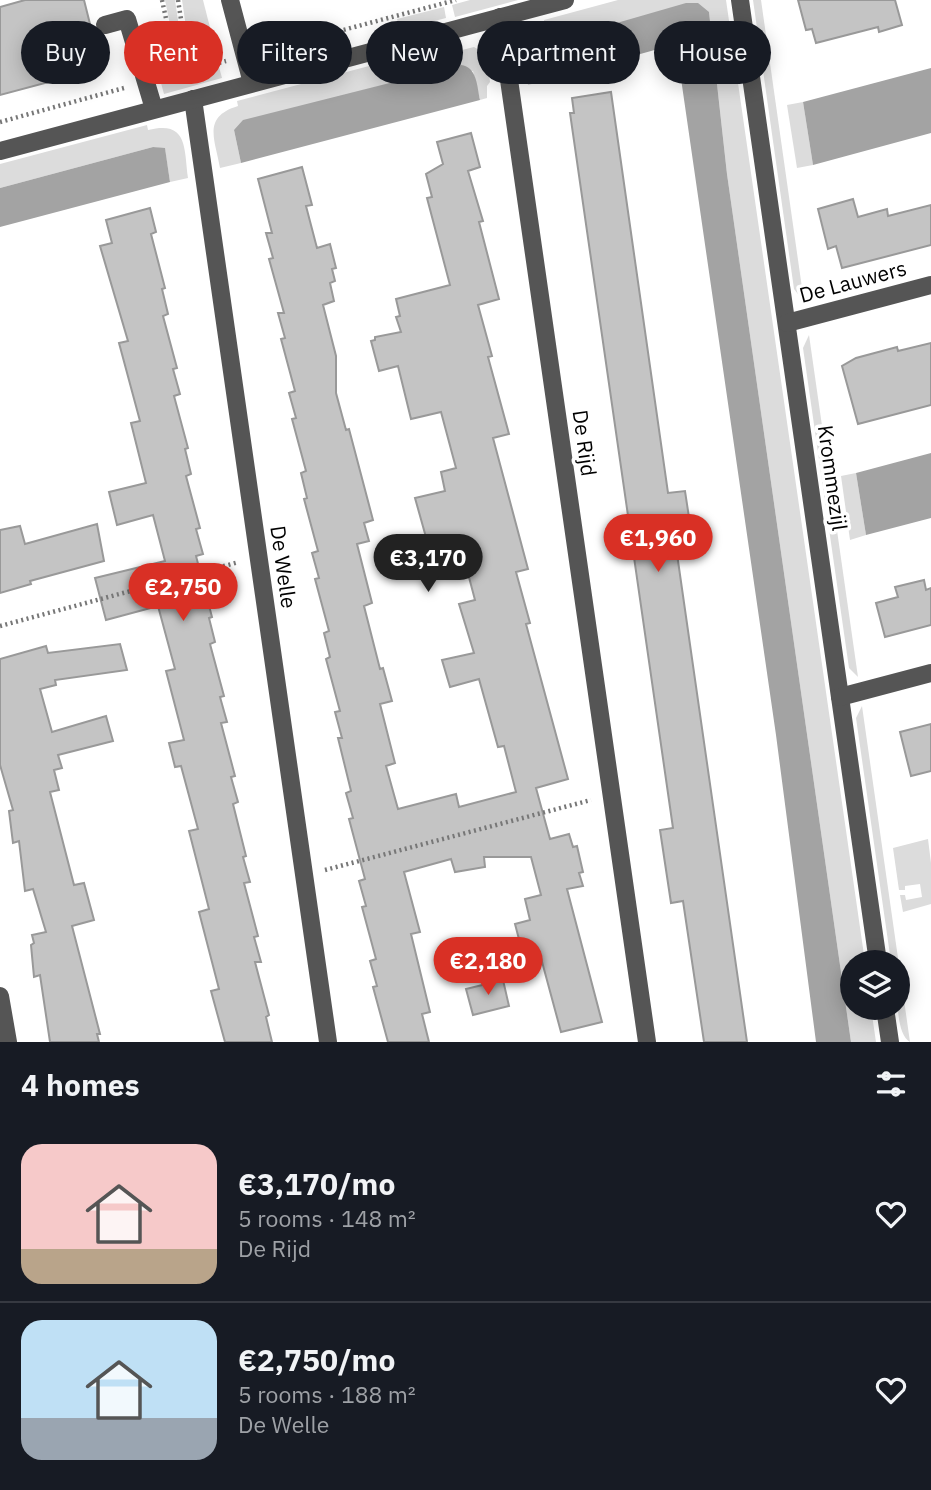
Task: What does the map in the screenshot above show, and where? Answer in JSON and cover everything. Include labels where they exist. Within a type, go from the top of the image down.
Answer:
[{"type":"street","points":[[230,0],[237,26]]},
{"type":"street","points":[[352,56],[565,0]]},
{"type":"street","name":"Krommezijl","points":[[740,0],[876,950]]},
{"type":"street","name":"De Rijd","points":[[500,17],[647,1042]]},
{"type":"street","points":[[110,24],[127,19],[154,109]]},
{"type":"street","points":[[0,151],[248,84]]},
{"type":"street","name":"De Welle","points":[[193,99],[328,1042]]},
{"type":"street","name":"De Lauwers","points":[[787,323],[931,285]]},
{"type":"street","points":[[840,697],[931,673]]},
{"type":"street","points":[[0,996],[8,1042]]},
{"type":"street","points":[[887,1020],[890,1042]]},
{"type":"path","points":[[162,0],[166,21]]},
{"type":"path","points":[[178,0],[181,21]]},
{"type":"path","points":[[0,625],[258,558]]},
{"type":"path","points":[[303,872],[335,868],[612,797]]},
{"type":"shaded area","points":[[165,0],[175,0],[178,21],[169,21]]},
{"type":"shaded area","points":[[182,0],[203,0],[208,21],[185,21]]},
{"type":"shaded area","points":[[470,0],[518,0],[455,17],[452,5]]},
{"type":"shaded area","points":[[618,0],[726,0],[729,21],[710,21],[709,12],[640,26],[640,21],[544,20]]},
{"type":"shaded area","points":[[753,0],[761,0],[764,21],[756,21]]},
{"type":"shaded area","points":[[686,3],[698,3],[709,12],[710,21],[654,21],[654,50],[640,54],[640,21],[624,21]]},
{"type":"shaded area","points":[[444,7],[446,18],[434,21],[397,19]]},
{"type":"shaded area","points":[[474,47],[477,49],[477,84],[488,84],[487,98],[480,100],[473,71],[463,73],[463,50]]},
{"type":"shaded area","points":[[463,66],[473,73],[480,100],[241,163],[234,130],[243,120],[386,84],[463,84]]},
{"type":"shaded area","points":[[366,67],[366,84],[420,84],[234,130],[241,163],[220,168],[214,139],[215,123],[219,116],[238,106],[237,101],[301,84],[352,84],[352,71]]},
{"type":"shaded area","points":[[931,68],[931,133],[813,165],[803,102]]},
{"type":"shaded area","points":[[771,70],[804,302],[794,289],[765,84],[771,84]]},
{"type":"shaded area","points":[[161,84],[200,84],[164,94]]},
{"type":"shaded area","points":[[682,84],[717,84],[727,174],[840,965],[840,1020],[848,1020],[851,1042],[816,1042],[776,735]]},
{"type":"shaded area","points":[[717,84],[738,84],[863,950],[840,950],[840,965],[727,174]]},
{"type":"shaded area","points":[[803,102],[813,165],[797,168],[787,105]]},
{"type":"shaded area","points":[[147,125],[148,130],[171,129],[182,139],[188,178],[170,182],[165,149],[153,147],[0,188],[0,164]]},
{"type":"shaded area","points":[[153,147],[165,148],[170,182],[0,227],[0,188]]},
{"type":"shaded area","points":[[809,335],[858,677],[849,668],[803,348]]},
{"type":"shaded area","points":[[931,453],[931,518],[866,535],[856,473]]},
{"type":"shaded area","points":[[856,473],[866,535],[850,540],[841,476]]},
{"type":"shaded area","points":[[862,706],[897,950],[889,950],[856,718]]},
{"type":"shaded area","points":[[928,839],[931,904],[903,912],[900,895],[905,895],[906,900],[922,897],[920,884],[905,886],[905,890],[899,890],[893,848]]},
{"type":"shaded area","points":[[848,1020],[873,1020],[876,1042],[851,1042]]},
{"type":"shaded area","points":[[900,1020],[907,1020],[910,1042],[905,1036]]},
{"type":"building","points":[[25,0],[84,0],[89,21],[21,21],[21,84],[41,84],[0,95],[0,7]]},
{"type":"building","points":[[798,0],[895,0],[902,25],[879,32],[878,27],[816,43],[812,29],[806,30]]},
{"type":"building","points":[[611,92],[668,493],[685,491],[690,524],[673,526],[747,1042],[704,1042],[683,901],[671,903],[660,830],[673,828],[570,113],[574,113],[572,98]]},
{"type":"building","points":[[471,133],[480,167],[468,171],[483,221],[479,222],[499,299],[478,305],[492,356],[488,357],[509,434],[493,438],[528,569],[516,572],[530,623],[526,624],[568,779],[536,788],[550,839],[569,834],[573,847],[577,846],[583,886],[567,889],[602,1022],[561,1032],[541,958],[525,962],[515,924],[530,920],[525,899],[541,895],[531,857],[484,857],[485,867],[455,872],[451,859],[404,872],[420,932],[411,934],[430,1012],[422,1014],[429,1042],[388,1042],[373,987],[377,986],[370,961],[376,959],[362,907],[366,906],[359,881],[365,879],[349,819],[353,818],[346,793],[351,791],[338,738],[342,738],[335,712],[340,711],[326,659],[330,657],[324,633],[329,631],[315,579],[319,578],[312,553],[318,551],[304,499],[307,498],[301,473],[306,471],[292,419],[296,418],[289,393],[295,391],[281,339],[285,338],[278,313],[284,313],[269,259],[273,258],[266,233],[272,233],[258,179],[302,167],[312,205],[306,206],[317,248],[330,244],[336,268],[332,269],[335,281],[330,283],[334,301],[323,305],[336,356],[336,393],[346,430],[349,429],[373,520],[364,523],[369,541],[357,544],[372,603],[364,606],[380,669],[383,668],[392,701],[380,704],[395,763],[386,766],[398,809],[456,794],[459,807],[516,792],[504,746],[498,747],[479,679],[450,687],[442,660],[474,653],[459,604],[475,600],[461,547],[431,555],[415,498],[445,491],[441,472],[456,468],[441,412],[411,419],[398,366],[379,371],[371,341],[375,340],[375,337],[401,332],[396,317],[400,316],[396,299],[450,285],[427,198],[432,197],[426,174],[443,164],[437,142]]},
{"type":"building","points":[[853,199],[858,217],[887,209],[888,216],[931,205],[931,245],[842,268],[836,246],[828,249],[818,209]]},
{"type":"building","points":[[150,208],[156,232],[151,234],[165,288],[162,289],[168,314],[163,316],[177,368],[173,369],[180,394],[174,396],[188,448],[185,449],[191,474],[186,476],[200,528],[196,529],[203,554],[196,556],[212,617],[209,618],[215,642],[210,644],[224,696],[220,697],[227,722],[221,723],[235,776],[231,777],[238,802],[233,804],[250,882],[244,883],[258,936],[254,937],[261,962],[255,962],[269,1015],[266,1017],[272,1042],[225,1042],[211,991],[219,989],[199,912],[209,909],[189,831],[198,829],[181,766],[175,767],[169,743],[184,740],[166,671],[175,669],[158,606],[106,620],[95,578],[165,561],[153,515],[117,525],[109,492],[146,483],[131,423],[140,421],[119,343],[128,341],[100,246],[112,243],[106,220]]},
{"type":"building","points":[[931,343],[931,405],[858,424],[842,366],[856,358],[897,347],[898,351]]},
{"type":"building","points":[[97,524],[104,561],[30,581],[31,584],[0,593],[0,530],[20,526],[25,544]]},
{"type":"building","points":[[924,580],[926,590],[931,588],[931,625],[885,637],[876,603],[898,597],[895,587]]},
{"type":"building","points":[[120,644],[127,670],[55,680],[56,685],[40,689],[52,732],[106,716],[113,741],[58,755],[62,768],[54,770],[59,790],[50,792],[74,885],[84,883],[94,920],[72,926],[100,1034],[97,1034],[99,1042],[50,1042],[40,975],[34,977],[31,945],[34,943],[32,935],[46,932],[33,889],[25,891],[19,841],[13,843],[9,811],[13,810],[0,765],[0,659],[46,646],[48,653]]},
{"type":"building","points":[[931,724],[931,771],[911,776],[900,732]]},
{"type":"building","points":[[503,980],[509,1006],[473,1015],[466,989]]}]
